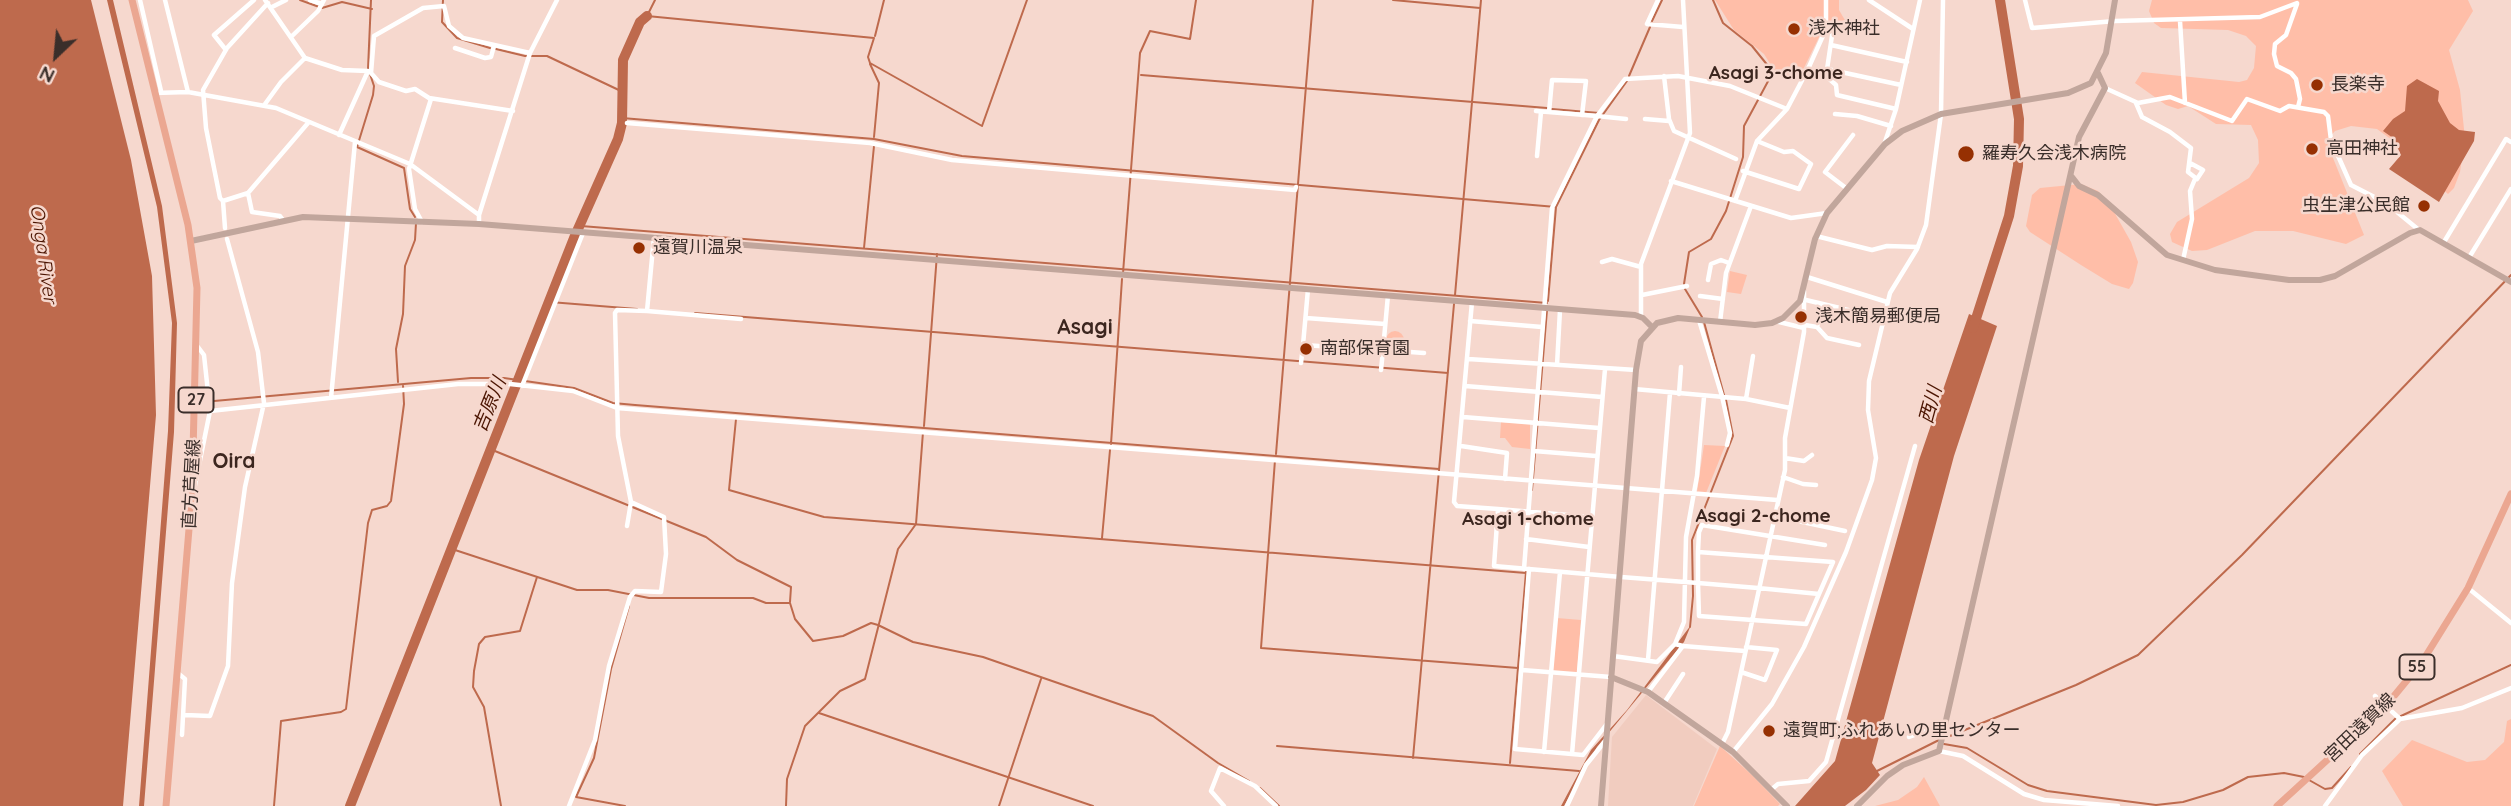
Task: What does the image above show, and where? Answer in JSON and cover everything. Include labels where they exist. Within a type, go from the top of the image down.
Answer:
[{"type":"main road","name":"直方芦屋線","points":[[132,0],[158,92],[191,241],[197,288],[198,346],[192,493],[166,806]]},
{"type":"main road","name":"宮田遠賀線","points":[[2277,806],[2385,707],[2421,662],[2468,588],[2511,494]]},
{"type":"street","points":[[140,0],[158,92],[188,92],[265,104],[410,164],[479,215]]},
{"type":"street","points":[[165,0],[188,92]]},
{"type":"street","points":[[226,50],[214,35],[254,0]]},
{"type":"street","points":[[225,228],[223,201],[220,198],[206,128],[203,90],[226,50],[268,4],[286,0]]},
{"type":"street","points":[[310,0],[323,2]]},
{"type":"street","points":[[479,224],[479,215],[530,53],[557,0]]},
{"type":"street","points":[[1658,0],[1647,24],[1683,27]]},
{"type":"street","points":[[1641,317],[1641,267],[1688,140],[1683,0]]},
{"type":"street","points":[[1735,201],[1743,171],[1756,141],[1787,109],[1826,29],[1826,0]]},
{"type":"street","points":[[1869,0],[1914,30]]},
{"type":"street","points":[[1885,144],[1896,109],[1920,0]]},
{"type":"street","points":[[1733,752],[1772,704],[1804,647],[1862,510],[1876,458],[1867,394],[1882,318],[1887,302],[1918,247],[1926,225],[1941,114],[1943,0]]},
{"type":"street","points":[[2025,0],[2032,28],[2260,17],[2297,3],[2286,35],[2275,44],[2274,54],[2277,66],[2291,72],[2296,79],[2300,99],[2298,107]]},
{"type":"street","points":[[1775,321],[1793,310],[1804,290],[1816,236],[1827,213],[1885,144],[1902,131],[1941,114],[2080,89],[2098,74],[2106,53],[2115,0]]},
{"type":"street","points":[[291,37],[323,2]]},
{"type":"street","points":[[268,4],[305,58],[342,70],[369,72],[379,82],[406,91],[415,89],[431,99],[513,111]]},
{"type":"street","points":[[339,135],[369,72],[374,36],[423,8],[444,6],[445,20],[455,33],[494,46],[530,53]]},
{"type":"street","points":[[2180,21],[2185,103]]},
{"type":"street","points":[[1833,29],[1826,76],[1836,85],[1837,95],[1896,109]]},
{"type":"street","points":[[1831,45],[1907,62]]},
{"type":"street","points":[[455,48],[485,58],[491,57],[494,46]]},
{"type":"street","points":[[265,104],[281,82],[305,58]]},
{"type":"street","points":[[1827,69],[1901,85]]},
{"type":"street","points":[[2098,74],[2105,88],[2136,102],[2159,96],[2232,121],[2247,99],[2280,111],[2289,106],[2327,113],[2331,141],[2351,185],[2386,203],[2420,230],[2509,281]]},
{"type":"street","points":[[1664,76],[1669,121],[1674,131],[1688,140],[1736,159]]},
{"type":"street","points":[[1606,725],[1583,755],[1515,749],[1522,670],[1526,539],[1552,208],[1597,116],[1625,79],[1687,76],[1730,86],[1787,109]]},
{"type":"street","points":[[1549,112],[1552,79],[1586,81],[1583,115]]},
{"type":"street","points":[[1939,751],[2079,137],[2105,88]]},
{"type":"street","points":[[422,222],[415,209],[410,164],[431,99]]},
{"type":"street","points":[[2136,102],[2142,117],[2170,132],[2191,148],[2188,172],[2195,179]]},
{"type":"street","points":[[1537,156],[1539,111],[1626,119]]},
{"type":"street","points":[[1835,114],[1857,116],[1891,126]]},
{"type":"street","points":[[1645,119],[1669,121]]},
{"type":"street","points":[[626,122],[870,143],[952,160],[1295,190],[1296,187]]},
{"type":"street","points":[[223,201],[248,193],[307,123]]},
{"type":"street","points":[[1846,188],[1825,172],[1853,135]]},
{"type":"street","points":[[2444,242],[2506,139],[2511,142]]},
{"type":"street","points":[[1743,171],[1799,189],[1811,164],[1793,151],[1784,152],[1756,141]]},
{"type":"street","points":[[331,398],[355,142]]},
{"type":"street","points":[[2182,260],[2192,219],[2190,191],[2203,170],[2190,163]]},
{"type":"street","points":[[2072,177],[2079,186],[2098,195],[2156,247],[2182,260],[2218,271],[2289,280],[2320,280],[2335,276],[2410,233],[2420,230]]},
{"type":"street","points":[[1671,181],[1791,218],[1827,213]]},
{"type":"street","points":[[2469,257],[2511,189]]},
{"type":"street","points":[[248,193],[252,212],[280,215],[283,220]]},
{"type":"street","points":[[1720,322],[1729,263],[1751,206]]},
{"type":"street","points":[[191,241],[283,220],[348,218],[479,224],[1472,302],[1641,317],[1652,327]]},
{"type":"street","points":[[522,386],[584,232]]},
{"type":"street","points":[[1816,236],[1872,250],[1887,246],[1918,247]]},
{"type":"street","points":[[647,311],[654,237]]},
{"type":"street","points":[[184,715],[210,716],[228,666],[232,583],[245,487],[264,403],[258,352],[227,239]]},
{"type":"street","points":[[1602,262],[1612,259],[1641,267]]},
{"type":"street","points":[[1708,280],[1711,264],[1721,260],[1729,263]]},
{"type":"street","points":[[1807,277],[1887,302]]},
{"type":"street","points":[[1642,295],[1687,286]]},
{"type":"street","points":[[1301,363],[1308,288]]},
{"type":"street","points":[[1722,744],[1728,732],[1783,477],[1790,408],[1804,327],[1804,290]]},
{"type":"street","points":[[1381,370],[1388,295]]},
{"type":"street","points":[[1700,296],[1723,299]]},
{"type":"street","points":[[1806,300],[1882,318]]},
{"type":"street","points":[[1472,302],[1454,502],[1457,506],[1591,517]]},
{"type":"street","points":[[1817,327],[1823,304]]},
{"type":"street","points":[[627,526],[631,502],[618,436],[615,313],[617,310],[647,311],[741,318]]},
{"type":"street","points":[[1557,365],[1560,310]]},
{"type":"street","points":[[1306,318],[1385,324]]},
{"type":"street","points":[[1601,806],[1634,389],[1641,341],[1652,327],[1678,318],[1755,324],[1775,321],[1817,327],[1827,338],[1858,345]]},
{"type":"street","points":[[1703,320],[1730,433],[1727,445]]},
{"type":"street","points":[[1471,321],[1542,327]]},
{"type":"street","points":[[1303,345],[1423,353]]},
{"type":"street","points":[[192,493],[202,460],[210,411],[204,355],[198,346]]},
{"type":"street","points":[[1746,399],[1753,356]]},
{"type":"street","points":[[1468,359],[1636,370]]},
{"type":"street","points":[[1679,394],[1681,366]]},
{"type":"street","points":[[1572,754],[1605,369]]},
{"type":"street","points":[[210,411],[264,403],[458,384],[522,386],[573,391],[617,408],[1777,500]]},
{"type":"street","points":[[1465,386],[1538,394],[1602,397]]},
{"type":"street","points":[[1634,389],[1704,397],[1722,396],[1790,408]]},
{"type":"street","points":[[1648,660],[1670,393]]},
{"type":"street","points":[[1613,656],[1657,662],[1675,645],[1684,622],[1686,537],[1695,494],[1704,397]]},
{"type":"street","points":[[1463,417],[1599,428]]},
{"type":"street","points":[[1461,446],[1507,453],[1505,480]]},
{"type":"street","points":[[1772,789],[1778,784],[1809,781],[1826,762],[1915,446]]},
{"type":"street","points":[[1534,451],[1596,456]]},
{"type":"street","points":[[1785,458],[1804,461],[1812,455]]},
{"type":"street","points":[[1783,477],[1816,485]]},
{"type":"street","points":[[569,806],[595,740],[609,666],[630,597],[635,591],[661,592],[666,554],[664,517],[631,502]]},
{"type":"street","points":[[1498,509],[1492,564],[1819,594]]},
{"type":"street","points":[[1773,516],[1844,531]]},
{"type":"street","points":[[1698,552],[1833,562],[1806,624],[1699,616],[1698,552],[1702,525],[1825,545]]},
{"type":"street","points":[[1526,539],[1589,547]]},
{"type":"street","points":[[1544,752],[1560,572]]},
{"type":"street","points":[[2468,588],[2511,623]]},
{"type":"street","points":[[1675,645],[1777,650],[1765,680],[1741,672]]},
{"type":"street","points":[[1648,692],[1683,646]]},
{"type":"street","points":[[1522,670],[1611,677],[1640,687],[1733,752],[1785,805]]},
{"type":"street","points":[[179,674],[185,679],[182,735]]},
{"type":"street","points":[[1664,703],[1683,674]]},
{"type":"street","points":[[2325,806],[2362,755],[2400,719],[2462,708],[2511,688]]},
{"type":"street","points":[[2375,696],[2400,719]]},
{"type":"street","points":[[1909,737],[1934,729],[1944,732]]},
{"type":"street","points":[[1567,806],[1586,765],[1606,739]]},
{"type":"street","points":[[1857,806],[1887,776],[1903,765],[1939,751],[1976,763],[2034,797],[2060,803],[2118,806]]},
{"type":"street","points":[[1224,806],[1211,791],[1220,768],[1255,786],[1276,806]]},
{"type":"shaded area","points":[[1715,0],[1839,0],[1839,10],[1849,27],[1830,26],[1822,31],[1801,74],[1788,75],[1774,70],[1764,54],[1734,30]]},
{"type":"shaded area","points":[[2152,0],[2468,0],[2473,11],[2449,50],[2460,90],[2465,139],[2460,172],[2454,188],[2448,194],[2403,148],[2377,129],[2351,126],[2335,131],[2329,138],[2329,148],[2364,235],[2346,244],[2293,231],[2255,231],[2207,250],[2192,251],[2172,242],[2170,234],[2177,222],[2249,178],[2259,163],[2258,140],[2251,125],[2216,124],[2188,106],[2178,109],[2166,105],[2135,83],[2142,72],[2239,82],[2247,80],[2254,68],[2256,46],[2246,36],[2228,30],[2161,28],[2154,23],[2149,11]]},
{"type":"shaded area","points":[[2081,184],[2098,191],[2109,203],[2131,242],[2138,262],[2129,289],[2112,284],[2030,232],[2026,226],[2032,195],[2040,188]]},
{"type":"shaded area","points":[[1730,271],[1747,275],[1741,294],[1727,292]]},
{"type":"shaded area","points":[[1391,331],[1399,331],[1404,340],[1402,347],[1391,349],[1386,344],[1386,336]]},
{"type":"shaded area","points":[[1501,422],[1530,424],[1530,449],[1512,447],[1505,438],[1500,438]]},
{"type":"shaded area","points":[[1704,445],[1725,446],[1706,493],[1697,492]]},
{"type":"shaded area","points":[[1557,618],[1581,620],[1577,673],[1553,671]]},
{"type":"shaded area","points":[[1646,695],[1717,749],[1693,806],[1608,806],[1612,737]]},
{"type":"shaded area","points":[[2511,719],[2511,806],[2403,806],[2382,771],[2412,740],[2467,762],[2485,760],[2504,742],[2507,721]]},
{"type":"shaded area","points":[[1720,746],[1753,776],[1780,804],[1778,806],[1694,806]]},
{"type":"shaded area","points":[[1924,777],[1940,806],[1875,806],[1898,800],[1917,787]]},
{"type":"water","name":"Onga River","points":[[0,0],[91,0],[131,160],[152,276],[156,415],[123,806],[0,806]]},
{"type":"water","points":[[107,0],[113,0],[162,206],[177,323],[174,432],[144,806],[139,806],[168,431],[172,323],[157,207]]},
{"type":"water","points":[[2417,79],[2439,91],[2438,101],[2450,123],[2459,130],[2475,132],[2474,141],[2439,202],[2389,169],[2401,155],[2393,138],[2383,131],[2393,119],[2405,111],[2407,86]]},
{"type":"water","points":[[1969,314],[1997,326],[1954,456],[1872,763],[1880,775],[1845,806],[1795,806],[1835,761],[1919,460]]},
{"type":"water","points":[[1691,625],[1684,642],[1597,747],[1564,806],[1561,806],[1591,750],[1627,710]]},
{"type":"waterway","points":[[300,0],[322,8],[342,2],[372,9]]},
{"type":"waterway","points":[[368,69],[371,0]]},
{"type":"waterway","points":[[443,0],[442,22],[457,38],[490,48]]},
{"type":"waterway","points":[[655,0],[647,16],[874,38],[868,57],[870,63],[982,126],[1027,0]]},
{"type":"waterway","points":[[875,36],[884,0]]},
{"type":"waterway","points":[[1123,273],[1140,53],[1150,31],[1190,39],[1196,0]]},
{"type":"waterway","points":[[1276,454],[1313,0]]},
{"type":"waterway","points":[[1393,0],[1480,8]]},
{"type":"waterway","points":[[1455,295],[1481,0]]},
{"type":"waterway","points":[[1652,21],[1662,0]]},
{"type":"waterway","points":[[1684,284],[1689,252],[1711,239],[1726,211],[1743,157],[1744,126],[1773,72],[1752,46],[1723,23],[1713,0]]},
{"type":"waterway","name":"西川","points":[[1973,328],[2009,216],[2018,166],[2019,119],[2000,0]]},
{"type":"waterway","name":"吉原川","points":[[350,806],[574,238],[618,139],[622,123],[623,60],[640,22],[647,16]]},
{"type":"waterway","points":[[1629,76],[1650,27]]},
{"type":"waterway","points":[[496,49],[525,56],[547,56],[623,92]]},
{"type":"waterway","points":[[870,64],[879,83],[874,137]]},
{"type":"waterway","points":[[370,74],[374,86],[373,95],[357,147],[404,168],[410,209],[415,217]]},
{"type":"waterway","points":[[1141,75],[1547,108]]},
{"type":"waterway","points":[[1548,301],[1556,207],[1599,120],[1627,81]]},
{"type":"waterway","points":[[1552,109],[1599,113]]},
{"type":"waterway","points":[[622,118],[874,139],[962,156],[1556,207]]},
{"type":"waterway","points":[[864,248],[874,146]]},
{"type":"waterway","points":[[398,382],[396,349],[403,314],[405,266],[415,240],[416,223]]},
{"type":"waterway","points":[[581,226],[1547,303]]},
{"type":"waterway","points":[[924,426],[937,254]]},
{"type":"waterway","points":[[1945,738],[2076,685],[2138,655],[2242,555],[2511,275]]},
{"type":"waterway","points":[[1111,444],[1122,279]]},
{"type":"waterway","points":[[1685,289],[1702,317]]},
{"type":"waterway","points":[[550,302],[637,309]]},
{"type":"waterway","points":[[1413,758],[1454,304]]},
{"type":"waterway","points":[[1532,490],[1547,310]]},
{"type":"waterway","points":[[695,313],[1448,373]]},
{"type":"waterway","points":[[1704,322],[1724,395]]},
{"type":"waterway","points":[[214,401],[471,378],[504,378],[574,388],[613,403],[1439,469]]},
{"type":"waterway","points":[[274,806],[281,721],[346,709],[368,523],[372,510],[387,506],[391,501],[404,404],[403,385]]},
{"type":"waterway","points":[[1690,627],[1693,596],[1692,540],[1733,436],[1726,400]]},
{"type":"waterway","points":[[736,419],[729,490],[824,517],[1526,573]]},
{"type":"waterway","points":[[786,806],[787,779],[805,726],[840,691],[865,679],[898,549],[916,524],[923,432]]},
{"type":"waterway","points":[[490,449],[706,537],[737,560],[791,587],[790,602]]},
{"type":"waterway","points":[[1102,538],[1110,450]]},
{"type":"waterway","points":[[1275,460],[1261,648],[1518,668]]},
{"type":"waterway","points":[[452,549],[577,590],[608,590],[649,598],[753,598],[766,603],[790,603],[795,619],[813,641],[843,636],[871,623],[878,625],[913,642],[983,657],[1153,716],[1218,763],[1249,781]]},
{"type":"waterway","points":[[1510,763],[1526,572]]},
{"type":"waterway","points":[[501,806],[484,707],[473,687],[474,671],[479,644],[485,637],[520,631],[537,577]]},
{"type":"waterway","points":[[625,806],[576,797],[594,758],[611,669],[629,606]]},
{"type":"waterway","points":[[2401,716],[2511,665]]},
{"type":"waterway","points":[[999,806],[1041,679]]},
{"type":"waterway","points":[[819,713],[1093,806]]},
{"type":"waterway","points":[[2360,754],[2396,718]]},
{"type":"waterway","points":[[1875,772],[1939,740]]},
{"type":"waterway","points":[[1944,744],[1967,748],[2028,785],[2047,791],[2156,805],[2183,802],[2223,790],[2248,777],[2284,773],[2304,777]]},
{"type":"waterway","points":[[1277,746],[1579,771]]},
{"type":"waterway","points":[[2309,780],[2325,789],[2332,788],[2351,767]]},
{"type":"waterway","points":[[1260,788],[1279,806]]},
{"type":"place","name":"浅木神社","points":[[1794,29]]},
{"type":"place","name":"長楽寺","points":[[2317,85]]},
{"type":"place","name":"高田神社","points":[[2312,149]]},
{"type":"place","name":"羅寿久会浅木病院","points":[[1966,154]]},
{"type":"place","name":"虫生津公民館","points":[[2424,206]]},
{"type":"place","name":"遠賀川温泉","points":[[639,248]]},
{"type":"place","name":"浅木簡易郵便局","points":[[1801,317]]},
{"type":"place","name":"南部保育園","points":[[1306,349]]},
{"type":"place","name":"遠賀町;ふれあいの里センター","points":[[1769,731]]},
{"type":"district","name":"Asagi 3-chome","points":[[1776,73]]},
{"type":"district","name":"Asagi","points":[[1085,328]]},
{"type":"district","name":"Oira","points":[[234,462]]},
{"type":"district","name":"Asagi 2-chome","points":[[1763,516]]},
{"type":"district","name":"Asagi 1-chome","points":[[1528,519]]}]
